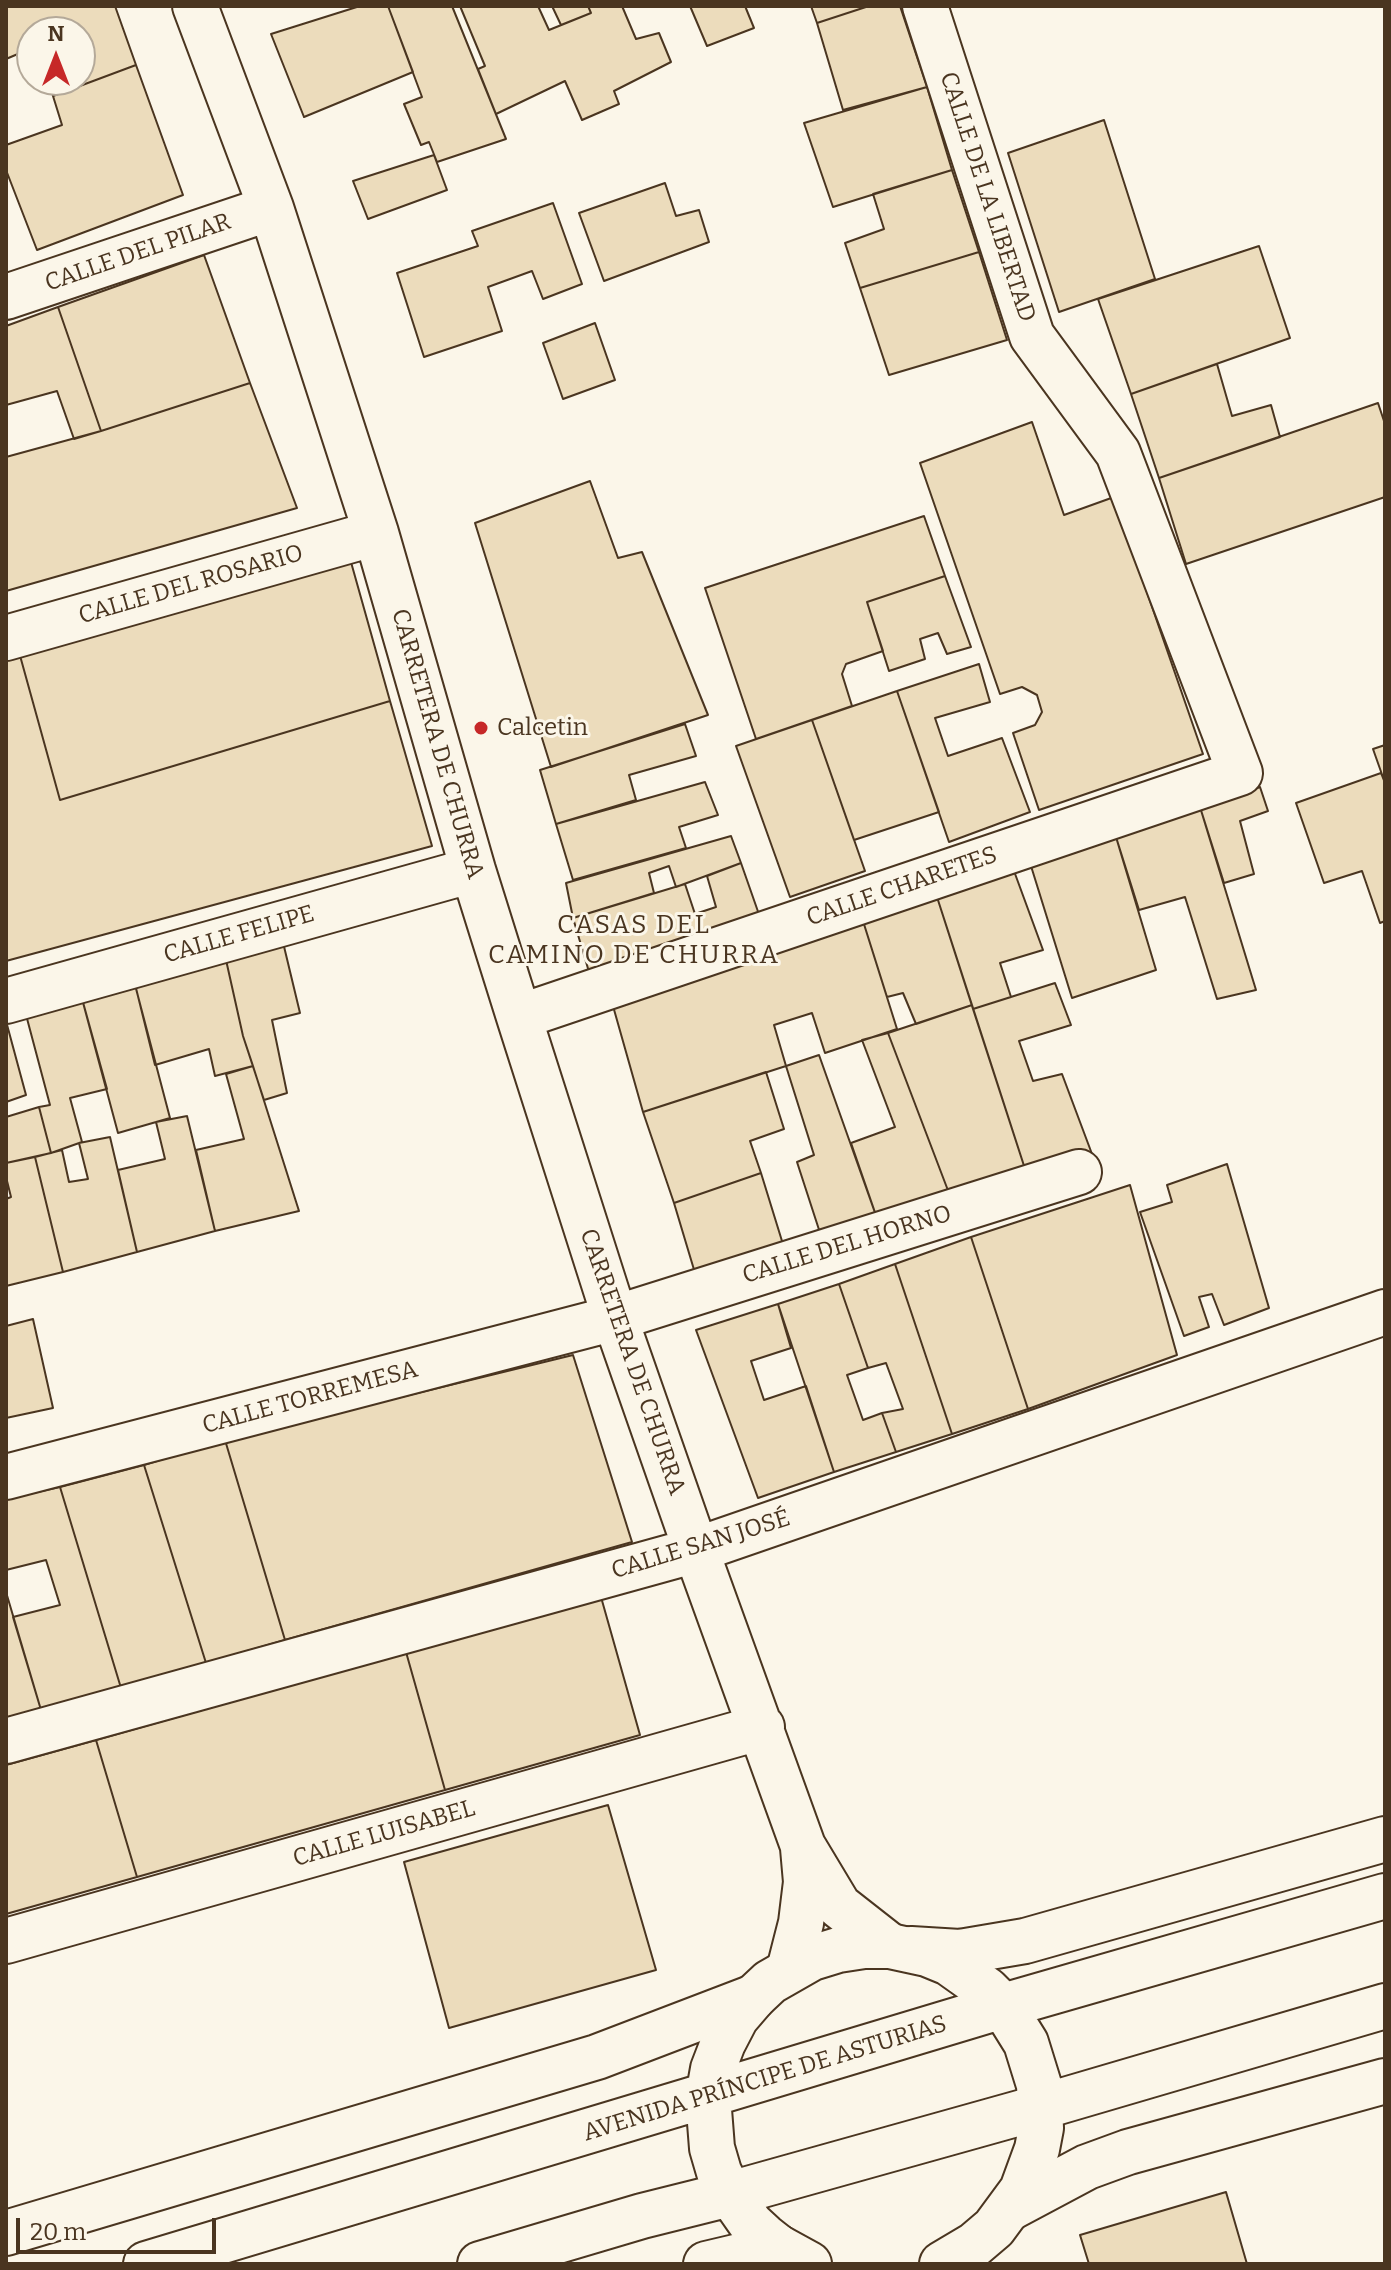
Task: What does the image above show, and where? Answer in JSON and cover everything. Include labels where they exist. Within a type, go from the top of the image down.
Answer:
[{"type":"street","name":"CARRETERA DE CHURRA","points":[[195,6],[271,208],[376,533],[473,870],[519,1017],[615,1318],[696,1550],[803,1846],[839,1906],[868,1931],[897,1948]]},
{"type":"street","name":"CALLE DE LA LIBERTAD","points":[[925,6],[1032,336],[1118,453],[1240,773]]},
{"type":"street","name":"CALLE DEL PILAR","points":[[6,297],[271,208]]},
{"type":"street","name":"CALLE DEL ROSARIO","points":[[6,638],[376,533]]},
{"type":"street","name":"CALLE CHARETES","points":[[519,1017],[1240,773]]},
{"type":"street","name":"CALLE FELIPE","points":[[6,1001],[473,870]]},
{"type":"street","name":"CALLE DEL HORNO","points":[[615,1318],[1079,1172]]},
{"type":"street","name":"CALLE SAN JOSÉ","points":[[6,1741],[696,1550],[1385,1312]]},
{"type":"street","name":"CALLE TORREMESA","points":[[6,1477],[615,1318]]},
{"type":"street","name":"CALLE LUISABEL","points":[[6,1941],[762,1727]]},
{"type":"street","points":[[794,2256],[751,2224],[730,2194],[712,2148],[708,2097],[713,2069],[736,2018],[754,1997],[789,1970],[812,1958],[838,1950],[897,1948],[960,1952],[1025,1941],[1385,1839]]},
{"type":"street","name":"CARRETERA DE CHURRA","points":[[789,1970],[801,1923],[806,1882],[803,1846]]},
{"type":"street","name":"AVENIDA PRÍNCIPE DE ASTURIAS","points":[[146,2264],[1003,2006],[1385,1896]]},
{"type":"street","points":[[897,1948],[949,1963],[987,1990],[1003,2006],[1030,2053],[1039,2085],[1041,2128],[1031,2170],[1010,2208],[961,2258]]},
{"type":"street","points":[[6,2233],[597,2057],[754,1997]]},
{"type":"street","points":[[480,2264],[642,2216],[1041,2107],[1385,2006]]},
{"type":"street","points":[[1010,2208],[1087,2167],[1128,2152],[1385,2081]]},
{"type":"street","points":[[706,2264],[794,2256]]},
{"type":"building","points":[[6,6],[115,6],[136,65],[96,80],[96,16],[16,16],[16,55],[6,59]]},
{"type":"building","points":[[360,6],[388,6],[413,72],[304,117],[271,34]]},
{"type":"building","points":[[388,6],[452,6],[506,139],[437,162],[429,142],[421,145],[404,104],[422,97]]},
{"type":"building","points":[[460,6],[538,6],[549,30],[591,13],[588,6],[622,6],[636,39],[659,33],[671,62],[614,91],[619,104],[582,120],[565,81],[496,114],[478,69],[485,66]]},
{"type":"building","points":[[552,6],[588,6],[591,13],[561,25]]},
{"type":"building","points":[[690,6],[745,6],[754,28],[707,46]]},
{"type":"building","points":[[811,6],[869,6],[817,23]]},
{"type":"building","points":[[869,6],[900,6],[927,87],[843,110],[817,23]]},
{"type":"building","points":[[136,65],[183,195],[37,250],[6,170],[6,145],[62,125],[53,96],[96,96],[96,80]]},
{"type":"building","points":[[927,87],[952,170],[833,207],[804,123]]},
{"type":"building","points":[[1104,120],[1155,279],[1059,312],[1008,153]]},
{"type":"building","points":[[434,155],[447,190],[368,219],[353,181]]},
{"type":"building","points":[[952,170],[979,252],[860,288],[845,243],[884,229],[873,194]]},
{"type":"building","points":[[665,183],[676,216],[699,210],[709,242],[604,281],[579,213]]},
{"type":"building","points":[[553,203],[582,284],[543,299],[532,271],[488,287],[502,331],[424,357],[397,273],[478,246],[472,231]]},
{"type":"building","points":[[1259,246],[1290,338],[1131,394],[1098,299]]},
{"type":"building","points":[[979,252],[1007,340],[889,375],[860,288]]},
{"type":"building","points":[[204,255],[250,383],[101,431],[58,307]]},
{"type":"building","points":[[58,307],[101,431],[74,439],[57,391],[6,405],[6,326]]},
{"type":"building","points":[[595,323],[615,380],[563,399],[543,343]]},
{"type":"building","points":[[1217,364],[1232,416],[1271,405],[1280,437],[1159,478],[1131,394]]},
{"type":"building","points":[[250,383],[297,508],[6,591],[6,457],[101,431]]},
{"type":"building","points":[[1378,403],[1385,424],[1385,497],[1186,564],[1159,478]]},
{"type":"building","points":[[1032,422],[1064,515],[1114,497],[1203,754],[1039,810],[1013,733],[1035,725],[1042,712],[1037,695],[1022,687],[1000,694],[920,463]]},
{"type":"building","points":[[590,481],[618,558],[642,552],[708,715],[551,767],[475,523]]},
{"type":"building","points":[[924,516],[945,576],[867,602],[883,651],[846,664],[842,674],[852,706],[756,739],[705,588]]},
{"type":"building","points":[[349,555],[390,701],[60,800],[19,652]]},
{"type":"building","points":[[945,576],[971,647],[947,654],[938,633],[920,639],[925,659],[889,671],[867,602]]},
{"type":"building","points":[[19,652],[60,800],[390,701],[432,846],[6,961],[6,656]]},
{"type":"building","points":[[979,664],[990,702],[935,718],[948,756],[1002,738],[1030,812],[949,842],[897,691]]},
{"type":"building","points":[[897,691],[939,812],[854,840],[812,720]]},
{"type":"building","points":[[812,720],[865,871],[790,897],[736,746]]},
{"type":"building","points":[[685,724],[696,756],[629,775],[636,800],[556,824],[540,770]]},
{"type":"building","points":[[1385,745],[1385,783],[1373,749]]},
{"type":"building","points":[[1381,773],[1385,783],[1385,921],[1380,923],[1362,871],[1324,883],[1296,803]]},
{"type":"building","points":[[705,782],[718,815],[679,827],[686,848],[573,880],[556,824]]},
{"type":"building","points":[[1260,787],[1268,811],[1240,821],[1254,874],[1224,883],[1200,807]]},
{"type":"building","points":[[1200,807],[1256,990],[1217,999],[1185,897],[1139,910],[1116,837]]},
{"type":"building","points":[[731,836],[741,863],[676,887],[669,866],[649,873],[654,893],[573,918],[566,883]]},
{"type":"building","points":[[1116,837],[1156,970],[1072,998],[1031,866]]},
{"type":"building","points":[[741,863],[762,923],[592,982],[573,918],[685,884],[695,914],[716,907],[707,876]]},
{"type":"building","points":[[1014,871],[1043,950],[1000,963],[1011,997],[973,1009],[937,897]]},
{"type":"building","points":[[937,897],[972,1005],[916,1024],[903,993],[887,997],[863,921]]},
{"type":"building","points":[[863,921],[897,1029],[825,1053],[812,1013],[774,1025],[786,1066],[643,1112],[613,1006]]},
{"type":"building","points":[[281,934],[300,1013],[272,1020],[287,1093],[264,1100],[243,1036],[224,951]]},
{"type":"building","points":[[224,951],[253,1066],[215,1076],[209,1049],[155,1065],[133,976]]},
{"type":"building","points":[[134,981],[170,1118],[118,1133],[81,995]]},
{"type":"building","points":[[1055,983],[1071,1025],[1019,1041],[1033,1081],[1062,1074],[1092,1154],[1027,1175],[973,1009]]},
{"type":"building","points":[[81,995],[107,1089],[70,1098],[82,1142],[51,1153],[39,1107],[50,1105],[25,1011]]},
{"type":"building","points":[[972,1005],[1027,1175],[952,1201],[888,1033]]},
{"type":"building","points":[[6,1021],[26,1095],[6,1102]]},
{"type":"building","points":[[888,1033],[952,1201],[879,1224],[851,1143],[895,1127],[862,1040]]},
{"type":"building","points":[[819,1055],[879,1224],[823,1242],[797,1162],[814,1155],[786,1066]]},
{"type":"building","points":[[253,1066],[299,1211],[215,1231],[196,1150],[244,1139],[226,1074]]},
{"type":"building","points":[[766,1072],[784,1129],[750,1141],[761,1173],[674,1203],[643,1112]]},
{"type":"building","points":[[39,1107],[51,1153],[6,1163],[6,1117]]},
{"type":"building","points":[[187,1116],[215,1231],[137,1252],[118,1170],[165,1159],[156,1122]]},
{"type":"building","points":[[110,1137],[137,1252],[63,1272],[35,1157],[62,1150],[69,1182],[88,1179],[79,1143]]},
{"type":"building","points":[[35,1157],[63,1272],[6,1286],[6,1199],[11,1197],[6,1163]]},
{"type":"building","points":[[1227,1164],[1269,1308],[1224,1325],[1212,1294],[1199,1297],[1209,1327],[1184,1336],[1140,1212],[1172,1202],[1167,1185]]},
{"type":"building","points":[[761,1173],[786,1254],[698,1283],[674,1203]]},
{"type":"building","points":[[1130,1185],[1177,1355],[1028,1409],[971,1237]]},
{"type":"building","points":[[971,1237],[1028,1409],[952,1434],[895,1264]]},
{"type":"building","points":[[895,1264],[952,1434],[896,1452],[882,1413],[903,1409],[886,1363],[868,1368],[839,1284]]},
{"type":"building","points":[[839,1284],[868,1368],[847,1375],[863,1420],[882,1413],[896,1452],[834,1472],[778,1304]]},
{"type":"building","points":[[778,1304],[791,1348],[751,1361],[764,1400],[806,1386],[834,1472],[758,1498],[696,1330]]},
{"type":"building","points":[[33,1319],[53,1408],[6,1418],[6,1326]]},
{"type":"building","points":[[573,1355],[632,1542],[285,1640],[225,1440]]},
{"type":"building","points":[[225,1440],[285,1640],[206,1663],[144,1465]]},
{"type":"building","points":[[144,1465],[206,1663],[121,1688],[60,1487]]},
{"type":"building","points":[[60,1487],[121,1688],[41,1710],[13,1617],[60,1605],[46,1560],[6,1570],[6,1499]]},
{"type":"building","points":[[6,1592],[41,1710],[6,1720]]},
{"type":"building","points":[[601,1597],[640,1735],[445,1790],[406,1652]]},
{"type":"building","points":[[406,1652],[445,1790],[137,1877],[96,1740]]},
{"type":"building","points":[[96,1740],[137,1877],[6,1914],[6,1765]]},
{"type":"building","points":[[608,1805],[656,1970],[449,2028],[404,1862]]},
{"type":"building","points":[[1226,2192],[1247,2264],[1089,2264],[1080,2235]]},
{"type":"place","name":"Calcetin","points":[[481,728]]},
{"type":"district","name":"CASAS DEL CAMINO DE CHURRA","points":[[634,941]]}]
